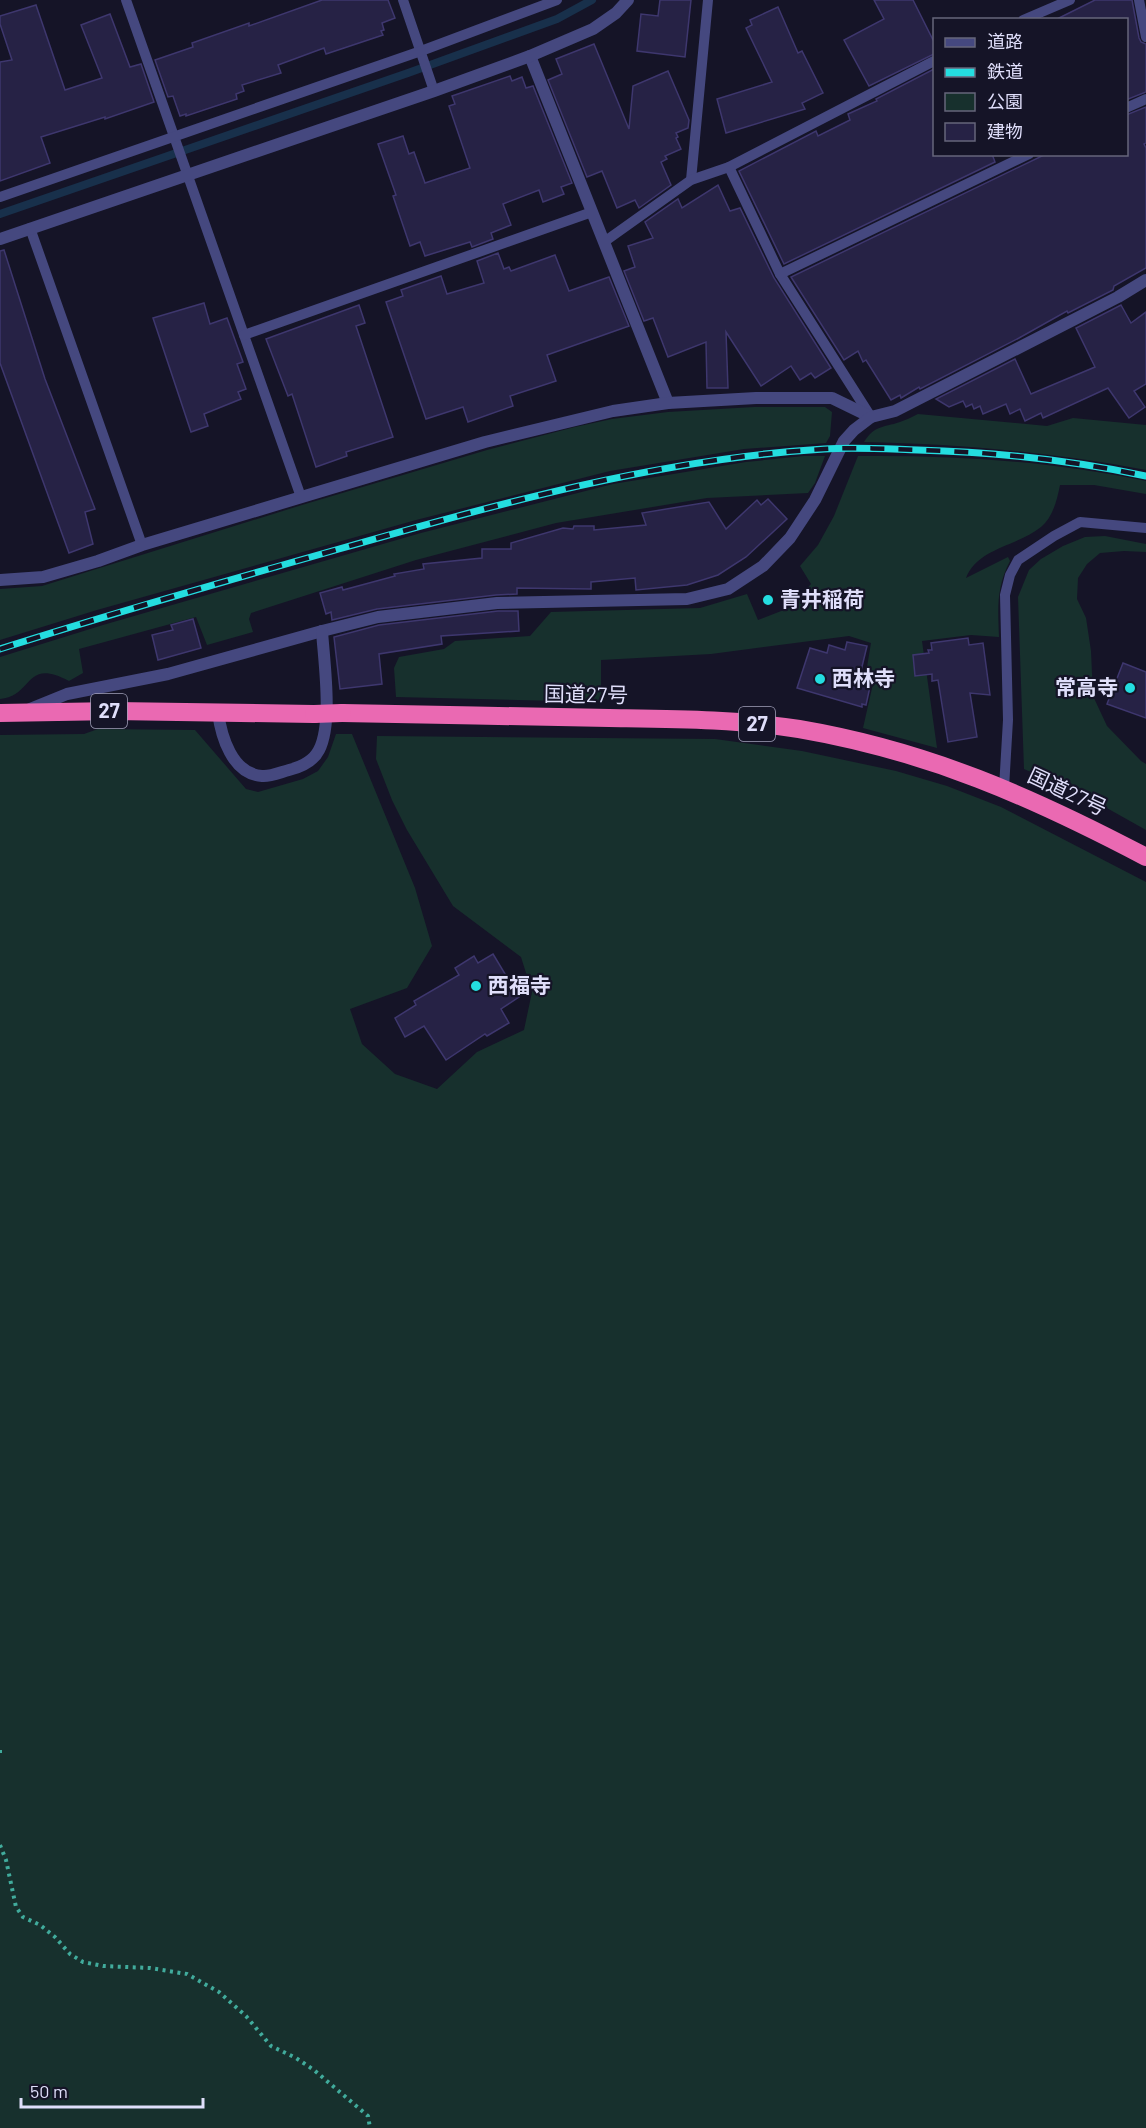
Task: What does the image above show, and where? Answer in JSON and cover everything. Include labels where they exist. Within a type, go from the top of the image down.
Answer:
[{"type":"highway","name":"国道27号","points":[[0,713],[342,713],[690,720],[758,724],[830,735],[904,753],[1004,788],[1077,821],[1146,857]]},
{"type":"street","points":[[0,239],[530,56],[593,29],[616,13],[628,0]]},
{"type":"street","points":[[530,56],[668,404]]},
{"type":"street","points":[[21,712],[67,694],[168,674],[378,617],[498,603],[687,599],[728,589],[763,566],[790,538],[814,500],[844,441],[854,429],[871,417],[894,411],[1118,297],[1146,280]]},
{"type":"street","points":[[0,580],[43,577],[485,442],[613,411],[668,404],[756,398],[832,398],[871,417]]},
{"type":"street","points":[[218,712],[220,732],[225,745],[241,766],[253,774],[263,776],[294,769],[310,761],[318,751],[325,734],[326,695],[322,631]]},
{"type":"lane","points":[[126,0],[301,497]]},
{"type":"lane","points":[[403,0],[434,91]]},
{"type":"lane","points":[[0,197],[175,141],[422,56],[557,0]]},
{"type":"lane","points":[[691,180],[708,0]]},
{"type":"lane","points":[[1028,18],[1070,0]]},
{"type":"lane","points":[[1138,0],[1146,37]]},
{"type":"lane","points":[[604,242],[691,180],[729,167],[933,62]]},
{"type":"lane","points":[[1128,107],[1146,99]]},
{"type":"lane","points":[[780,274],[1025,156]]},
{"type":"lane","points":[[729,167],[780,274],[871,417]]},
{"type":"lane","points":[[244,335],[592,212]]},
{"type":"lane","points":[[30,228],[142,545]]},
{"type":"lane","points":[[1004,788],[1008,720],[1005,595],[1010,575],[1018,560],[1080,522],[1146,528]]},
{"type":"path","points":[[0,1750],[0,1755]]},
{"type":"path","points":[[0,1845],[6,1860],[16,1907],[23,1917],[40,1925],[55,1937],[70,1954],[82,1962],[103,1966],[150,1968],[187,1974],[219,1992],[246,2016],[271,2046],[314,2070],[368,2116],[370,2128]]},
{"type":"green space","points":[[754,407],[825,407],[832,412],[830,436],[826,443],[744,449],[610,471],[416,520],[97,610],[0,640],[0,589],[42,586],[302,505],[487,450],[575,427],[612,419],[668,412]]},
{"type":"green space","points":[[918,414],[1047,426],[1073,418],[1146,425],[1146,470],[1075,458],[1005,450],[864,442],[875,430]]},
{"type":"green space","points":[[825,456],[815,483],[808,493],[707,498],[556,523],[416,560],[251,613],[249,619],[253,632],[207,645],[196,617],[79,649],[83,673],[69,681],[44,673],[36,675],[19,692],[0,699],[0,657],[103,625],[421,533],[613,484],[746,462]]},
{"type":"green space","points":[[858,456],[966,458],[1038,464],[1146,481],[1146,494],[1094,485],[1060,485],[1056,502],[1041,527],[988,554],[971,568],[966,578],[1008,557],[1010,561],[1000,589],[999,637],[971,635],[922,641],[937,748],[863,728],[875,675],[867,667],[871,643],[849,636],[711,654],[601,660],[601,702],[396,697],[394,668],[399,657],[444,649],[455,641],[530,636],[551,612],[700,608],[747,594],[758,620],[789,608],[811,584],[800,566],[818,545],[834,516]]},
{"type":"green space","points":[[1105,536],[1146,544],[1146,552],[1100,553],[1087,564],[1078,578],[1077,599],[1086,618],[1091,651],[1093,696],[1107,726],[1146,764],[1146,830],[1089,798],[1024,769],[1018,597],[1029,570],[1041,559],[1085,537]]},
{"type":"green space","points":[[98,729],[195,730],[246,789],[258,792],[303,779],[318,771],[328,757],[336,734],[352,734],[415,888],[432,946],[407,988],[350,1009],[362,1044],[395,1074],[437,1089],[477,1052],[524,1030],[532,992],[521,957],[453,906],[407,830],[392,800],[376,759],[377,736],[715,739],[802,751],[896,771],[947,786],[1001,807],[1146,882],[1146,2128],[0,2128],[0,735],[84,734]]},
{"type":"building","points":[[322,0],[388,0],[395,18],[382,23],[383,35],[326,54],[324,48],[278,65],[281,73],[242,85],[244,91],[236,94],[237,99],[180,116],[173,96],[168,97],[155,60],[193,47],[192,43]]},
{"type":"building","points":[[660,0],[691,0],[685,57],[637,51],[641,14],[658,16]]},
{"type":"building","points":[[874,0],[913,0],[933,40],[933,54],[869,86],[844,40],[884,19]]},
{"type":"building","points":[[1095,0],[1132,0],[1139,38],[1146,44],[1146,92],[1128,99],[1128,18],[1059,18]]},
{"type":"building","points":[[36,5],[65,90],[102,78],[81,25],[110,14],[130,67],[141,64],[154,102],[41,137],[50,163],[0,181],[0,62],[12,60],[0,24],[0,16]]},
{"type":"building","points":[[778,7],[798,53],[802,51],[823,93],[802,103],[805,109],[726,133],[717,99],[772,82],[746,28],[752,25],[750,20]]},
{"type":"building","points":[[594,44],[629,129],[633,86],[668,71],[689,120],[688,128],[676,133],[681,149],[665,156],[667,159],[661,162],[671,185],[639,208],[635,200],[617,208],[602,171],[587,177],[548,80],[562,74],[556,59]]},
{"type":"building","points":[[933,70],[933,156],[993,156],[995,162],[784,264],[739,171],[816,131],[818,136],[850,120],[848,114],[877,101],[876,99]]},
{"type":"building","points":[[510,76],[512,81],[522,77],[526,88],[533,86],[572,183],[561,187],[564,194],[543,202],[539,190],[503,204],[511,225],[491,233],[493,239],[472,247],[470,242],[425,256],[420,242],[410,246],[393,196],[396,195],[378,144],[403,136],[409,154],[414,152],[425,183],[470,168],[449,106],[455,104],[452,96]]},
{"type":"building","points":[[1146,107],[1146,143],[1144,144],[1146,148],[1146,268],[1114,286],[1113,290],[1068,313],[1067,311],[901,398],[900,395],[891,400],[866,360],[863,362],[858,351],[844,360],[791,277],[1042,156],[1128,156],[1128,114]]},
{"type":"building","points":[[718,185],[730,211],[740,208],[774,278],[831,368],[815,378],[811,373],[800,380],[791,366],[761,386],[726,332],[728,388],[707,388],[706,342],[668,357],[653,318],[644,321],[624,271],[635,267],[628,246],[653,238],[645,222],[678,199],[682,208]]},
{"type":"building","points":[[4,250],[45,379],[95,509],[85,512],[93,544],[69,553],[0,363],[0,251]]},
{"type":"building","points":[[498,253],[504,269],[509,267],[511,271],[555,255],[569,291],[609,277],[629,326],[547,355],[556,381],[510,396],[513,406],[468,422],[463,407],[426,419],[386,302],[403,296],[401,290],[441,276],[447,294],[484,283],[477,261]]},
{"type":"building","points":[[204,303],[210,324],[227,318],[243,362],[237,364],[246,389],[238,392],[241,399],[204,414],[208,426],[191,432],[153,318]]},
{"type":"building","points":[[359,305],[365,323],[356,326],[393,437],[346,452],[347,456],[316,467],[292,394],[288,396],[266,339]]},
{"type":"building","points":[[1121,305],[1131,323],[1146,312],[1146,384],[1134,391],[1145,407],[1129,418],[1108,388],[1043,418],[1041,413],[1025,421],[1020,409],[1010,414],[1006,404],[983,414],[980,406],[974,409],[972,404],[966,407],[963,401],[949,407],[936,399],[1015,359],[1031,394],[1095,367],[1076,328]]},
{"type":"building","points":[[768,499],[787,519],[746,557],[718,575],[687,585],[636,590],[635,578],[591,582],[591,589],[517,588],[517,594],[377,609],[332,620],[331,612],[326,614],[320,593],[342,587],[343,590],[395,576],[394,574],[424,569],[423,564],[482,558],[482,549],[511,549],[511,543],[563,528],[594,526],[594,530],[646,525],[642,513],[709,502],[726,529],[757,500],[761,505]]},
{"type":"building","points":[[498,611],[518,611],[519,631],[441,636],[442,644],[379,654],[382,684],[340,689],[334,637],[379,625]]},
{"type":"building","points":[[193,619],[201,648],[158,660],[152,635],[173,630],[171,625]]},
{"type":"building","points":[[968,638],[969,645],[983,643],[990,695],[970,693],[977,737],[948,742],[938,680],[932,681],[932,674],[915,676],[913,655],[929,653],[928,650],[932,650],[931,643]]},
{"type":"building","points":[[847,642],[867,646],[859,679],[871,682],[866,705],[862,704],[862,707],[797,688],[810,648],[827,653],[829,645],[845,650]]},
{"type":"building","name":"常高寺","points":[[1123,663],[1146,672],[1146,718],[1107,704]]},
{"type":"building","name":"西福寺","points":[[493,954],[519,997],[501,1009],[509,1023],[487,1036],[485,1034],[446,1060],[424,1026],[405,1037],[395,1018],[416,1005],[414,1001],[459,975],[455,968],[474,956],[478,963]]},
{"type":"waterway","points":[[0,214],[408,73],[557,19],[592,0]]},
{"type":"railway","points":[[0,649],[339,549],[519,500],[640,473],[701,463],[762,454],[824,449],[883,449],[1032,458],[1089,465],[1146,476]]},
{"type":"place","name":"青井稲荷","points":[[768,600]]},
{"type":"place","name":"西林寺","points":[[820,679]]},
{"type":"place","name":"常高寺","points":[[1130,688]]},
{"type":"place","name":"西福寺","points":[[476,986]]}]
